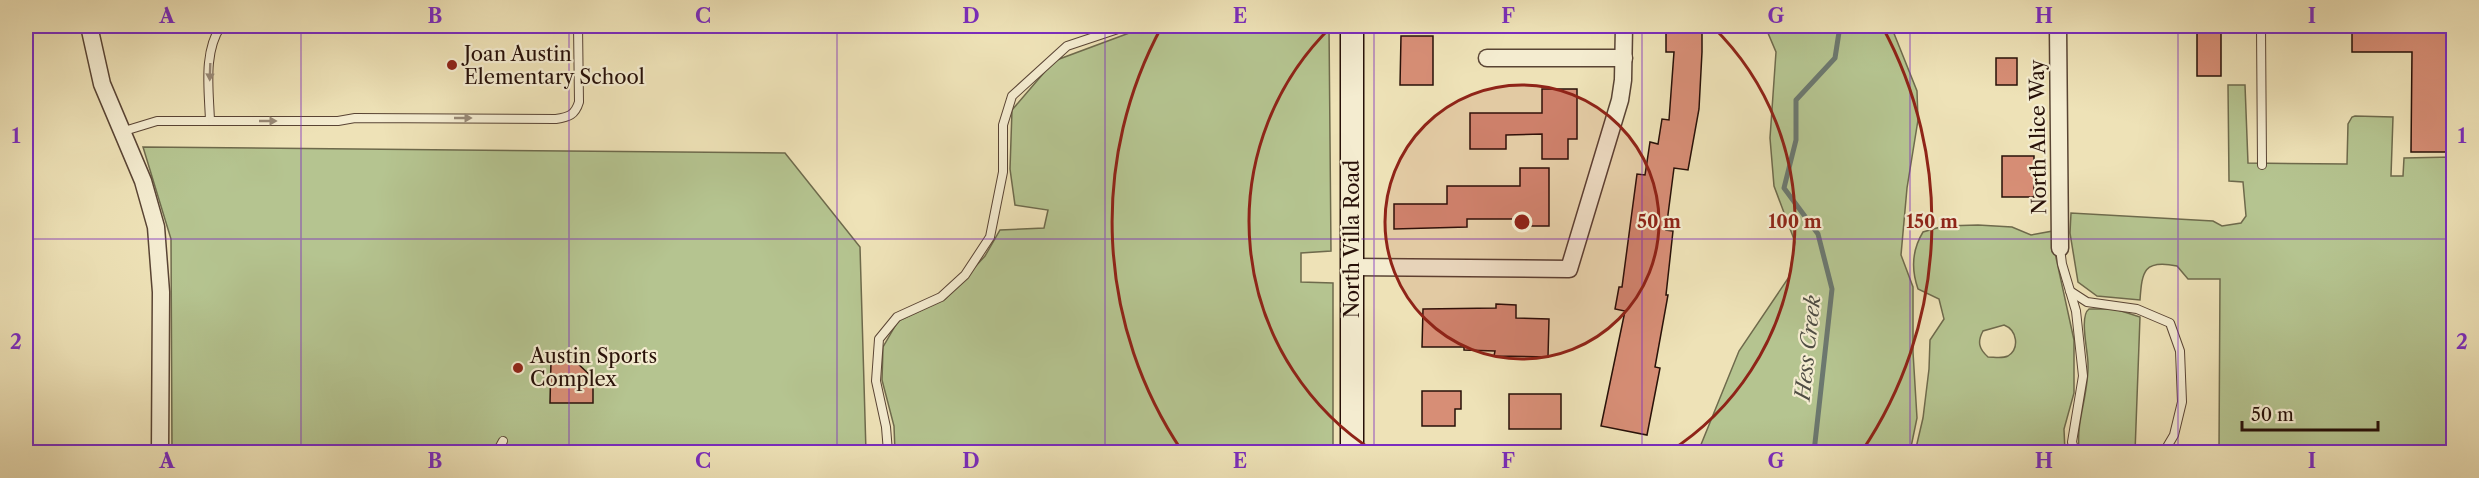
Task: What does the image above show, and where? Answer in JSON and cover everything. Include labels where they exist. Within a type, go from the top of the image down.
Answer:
[{"type":"main road","name":"North Villa Road","points":[[1352,26],[1352,453]]},
{"type":"street","points":[[89,26],[102,84],[143,181],[156,227],[161,292],[160,453]]},
{"type":"street","points":[[1352,267],[1569,269],[1620,100],[1624,26]]},
{"type":"street","name":"North Alice Way","points":[[2058,26],[2060,248]]},
{"type":"street","points":[[1487,57],[1624,57]]},
{"type":"lane","points":[[210,121],[209,71],[212,47],[221,26]]},
{"type":"lane","points":[[122,132],[157,121],[570,117],[579,102],[578,26]]},
{"type":"lane","points":[[888,453],[886,427],[876,381],[879,339],[897,317],[941,297],[964,275],[990,237],[1004,172],[1003,125],[1012,96],[1067,46],[1127,26]]},
{"type":"lane","points":[[1919,26],[2058,26]]},
{"type":"lane","points":[[2261,26],[2262,165]]},
{"type":"lane","points":[[2060,248],[2080,342],[2083,376],[2072,442],[2075,453]]},
{"type":"lane","points":[[2070,291],[2087,302],[2137,309],[2170,323],[2181,351],[2182,402],[2174,435],[2164,453]]},
{"type":"lane","points":[[497,453],[503,441]]},
{"type":"green space","points":[[1148,26],[1329,26],[1331,251],[1301,253],[1301,282],[1333,283],[1333,452],[895,452],[894,426],[882,380],[883,347],[898,321],[945,299],[985,256],[1000,230],[1044,228],[1048,210],[1015,205],[1010,169],[1012,110],[1054,61]]},
{"type":"green space","points":[[1765,26],[1891,26],[1917,91],[1918,120],[1907,188],[1901,255],[1913,287],[1913,352],[1917,418],[1910,452],[1698,452],[1739,351],[1789,277],[1795,242],[1774,186],[1770,138],[1776,52]]},
{"type":"green space","points":[[2228,85],[2245,85],[2248,163],[2347,164],[2348,124],[2355,116],[2393,117],[2391,176],[2403,176],[2404,158],[2453,157],[2453,452],[2219,452],[2220,279],[2188,279],[2177,266],[2158,264],[2151,266],[2144,275],[2140,300],[2097,296],[2078,282],[2070,233],[2071,213],[2213,221],[2222,226],[2241,223],[2246,216],[2243,182],[2229,181]]},
{"type":"green space","name":"Austin Sports Complex","points":[[143,147],[785,153],[860,247],[866,452],[172,452],[171,239]]},
{"type":"green space","points":[[1944,226],[2012,227],[2031,235],[2053,231],[2055,253],[2074,340],[2074,393],[2064,429],[2065,452],[1915,452],[1923,418],[1930,340],[1944,319],[1939,299],[1918,289],[1914,274],[1914,260],[1923,232]],"holes":[[[2004,325],[2008,327],[2015,339],[2012,353],[2003,357],[1988,357],[1980,345],[1983,331]]]},
{"type":"green space","points":[[2089,309],[2115,309],[2140,317],[2135,452],[2081,452],[2079,449],[2079,428],[2088,375],[2085,319]]},
{"type":"building","points":[[1666,26],[1702,26],[1702,52],[1699,109],[1688,170],[1674,168],[1666,230],[1673,231],[1666,295],[1668,295],[1655,367],[1660,368],[1647,435],[1601,426],[1625,311],[1615,309],[1619,287],[1622,287],[1637,174],[1645,175],[1650,142],[1658,144],[1662,119],[1669,120],[1674,52],[1666,52]]},
{"type":"building","points":[[2352,26],[2454,26],[2454,152],[2411,152],[2412,52],[2352,52]]},
{"type":"building","points":[[2197,28],[2221,28],[2221,76],[2197,76]]},
{"type":"building","points":[[1401,36],[1433,36],[1433,85],[1400,85]]},
{"type":"building","points":[[1996,58],[2017,58],[2017,85],[1996,85]]},
{"type":"building","points":[[1542,89],[1577,89],[1577,139],[1568,139],[1568,159],[1542,159],[1542,134],[1506,135],[1506,149],[1470,149],[1470,113],[1542,113]]},
{"type":"building","points":[[2002,156],[2034,156],[2034,197],[2002,197]]},
{"type":"building","points":[[1520,168],[1549,168],[1549,226],[1520,226],[1520,219],[1467,219],[1467,227],[1394,229],[1394,204],[1447,204],[1447,186],[1520,186]]},
{"type":"building","points":[[1496,304],[1516,305],[1516,318],[1549,319],[1548,357],[1494,356],[1495,351],[1464,350],[1464,347],[1422,347],[1423,309],[1496,308]]},
{"type":"building","points":[[551,361],[575,361],[593,378],[593,403],[550,403]]},
{"type":"building","points":[[1422,391],[1461,391],[1461,409],[1455,409],[1455,426],[1422,426]]},
{"type":"building","points":[[1509,394],[1561,394],[1561,429],[1509,429]]},
{"type":"waterway","name":"Hess Creek","points":[[1814,452],[1832,289],[1818,234],[1784,188],[1796,140],[1796,100],[1835,58],[1840,26]]},
{"type":"place","name":"Joan Austin Elementary School","points":[[452,65]]},
{"type":"place","name":"Austin Sports Complex","points":[[518,368]]}]
